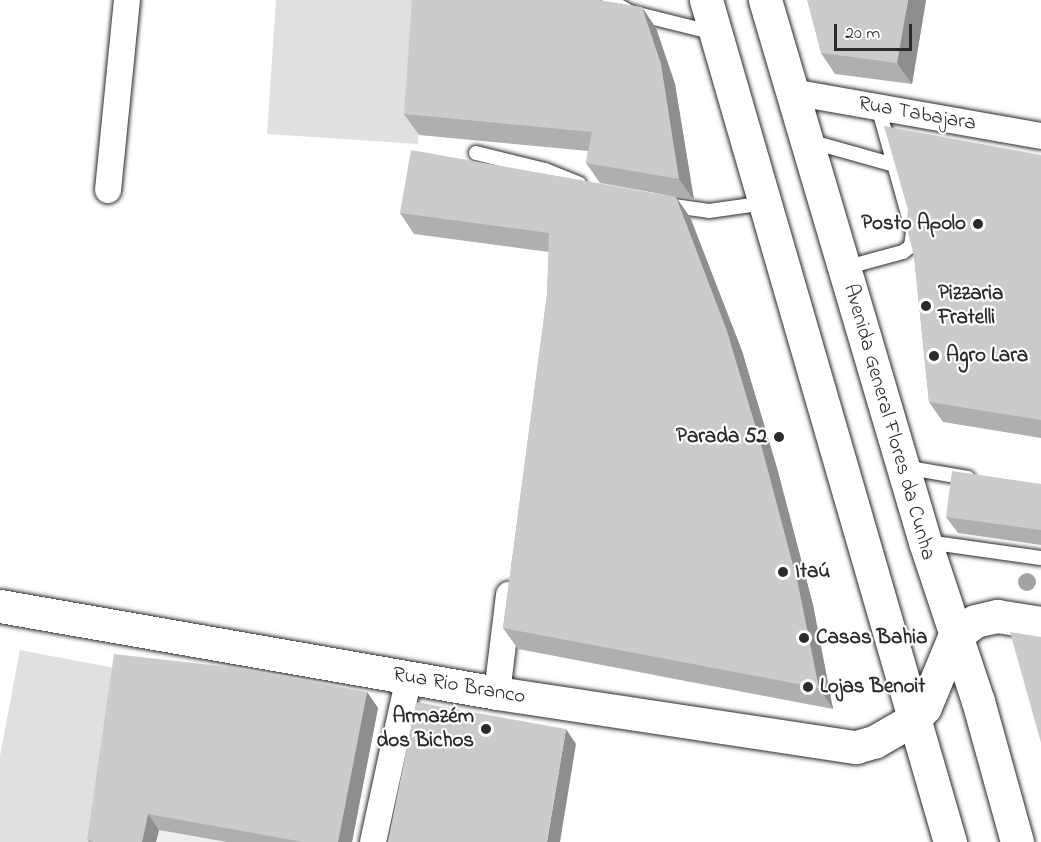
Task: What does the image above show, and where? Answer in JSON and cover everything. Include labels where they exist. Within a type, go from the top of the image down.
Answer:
[{"type":"main road","points":[[705,0],[766,203],[950,842]]},
{"type":"main road","name":"Avenida General Flores da Cunha","points":[[765,0],[925,542],[954,637],[978,701],[1017,842]]},
{"type":"main road","name":"Rua Rio Branco","points":[[0,606],[497,693],[856,747],[874,742],[914,719]]},
{"type":"main road","points":[[914,719],[925,706],[954,637],[975,621],[997,616],[1041,623]]},
{"type":"street","points":[[108,190],[127,0]]},
{"type":"street","name":"Rua Tabajara","points":[[792,92],[1041,136]]},
{"type":"street","points":[[497,693],[512,575]]},
{"type":"street","points":[[373,842],[409,677]]},
{"type":"lane","points":[[609,0],[630,12],[716,33]]},
{"type":"lane","points":[[844,268],[903,252],[911,246],[913,232],[891,164],[878,107]]},
{"type":"lane","points":[[807,141],[891,164]]},
{"type":"lane","points":[[476,153],[559,174],[590,189]]},
{"type":"lane","points":[[651,202],[709,211],[766,203]]},
{"type":"lane","points":[[902,466],[983,481]]},
{"type":"lane","points":[[925,542],[1041,558]]},
{"type":"shaded area","points":[[276,0],[428,0],[418,144],[267,134]]},
{"type":"shaded area","points":[[20,650],[125,670],[92,842],[0,842],[0,756]]},
{"type":"shaded area","points":[[159,829],[229,842],[156,842]]},
{"type":"building","points":[[412,0],[598,0],[642,7],[661,64],[679,179],[586,163],[592,132],[404,114]]},
{"type":"building","points":[[807,0],[908,0],[897,63],[821,53]]},
{"type":"building","points":[[884,126],[1041,155],[1041,420],[929,402],[914,256],[906,225],[908,210]]},
{"type":"building","points":[[411,150],[676,197],[727,331],[762,448],[798,584],[819,688],[503,628],[547,295],[549,233],[400,213]]},
{"type":"building","points":[[952,471],[1041,484],[1041,530],[946,517]]},
{"type":"building","points":[[1010,632],[1041,637],[1041,743]]},
{"type":"building","points":[[114,654],[247,669],[367,692],[338,842],[303,842],[148,814],[142,842],[87,840]]},
{"type":"building","points":[[416,702],[566,729],[547,842],[388,842]]},
{"type":"place","name":"Posto Apolo","points":[[978,224]]},
{"type":"place","name":"Pizzaria Fratelli","points":[[926,306]]},
{"type":"place","name":"Agro Lara","points":[[934,356]]},
{"type":"place","name":"Parada 52","points":[[779,437]]},
{"type":"place","name":"Itaú","points":[[783,572]]},
{"type":"place","name":"Casas Bahia","points":[[804,638]]},
{"type":"place","name":"Lojas Benoit","points":[[808,687]]},
{"type":"place","name":"Armazém dos Bichos","points":[[486,729]]}]
